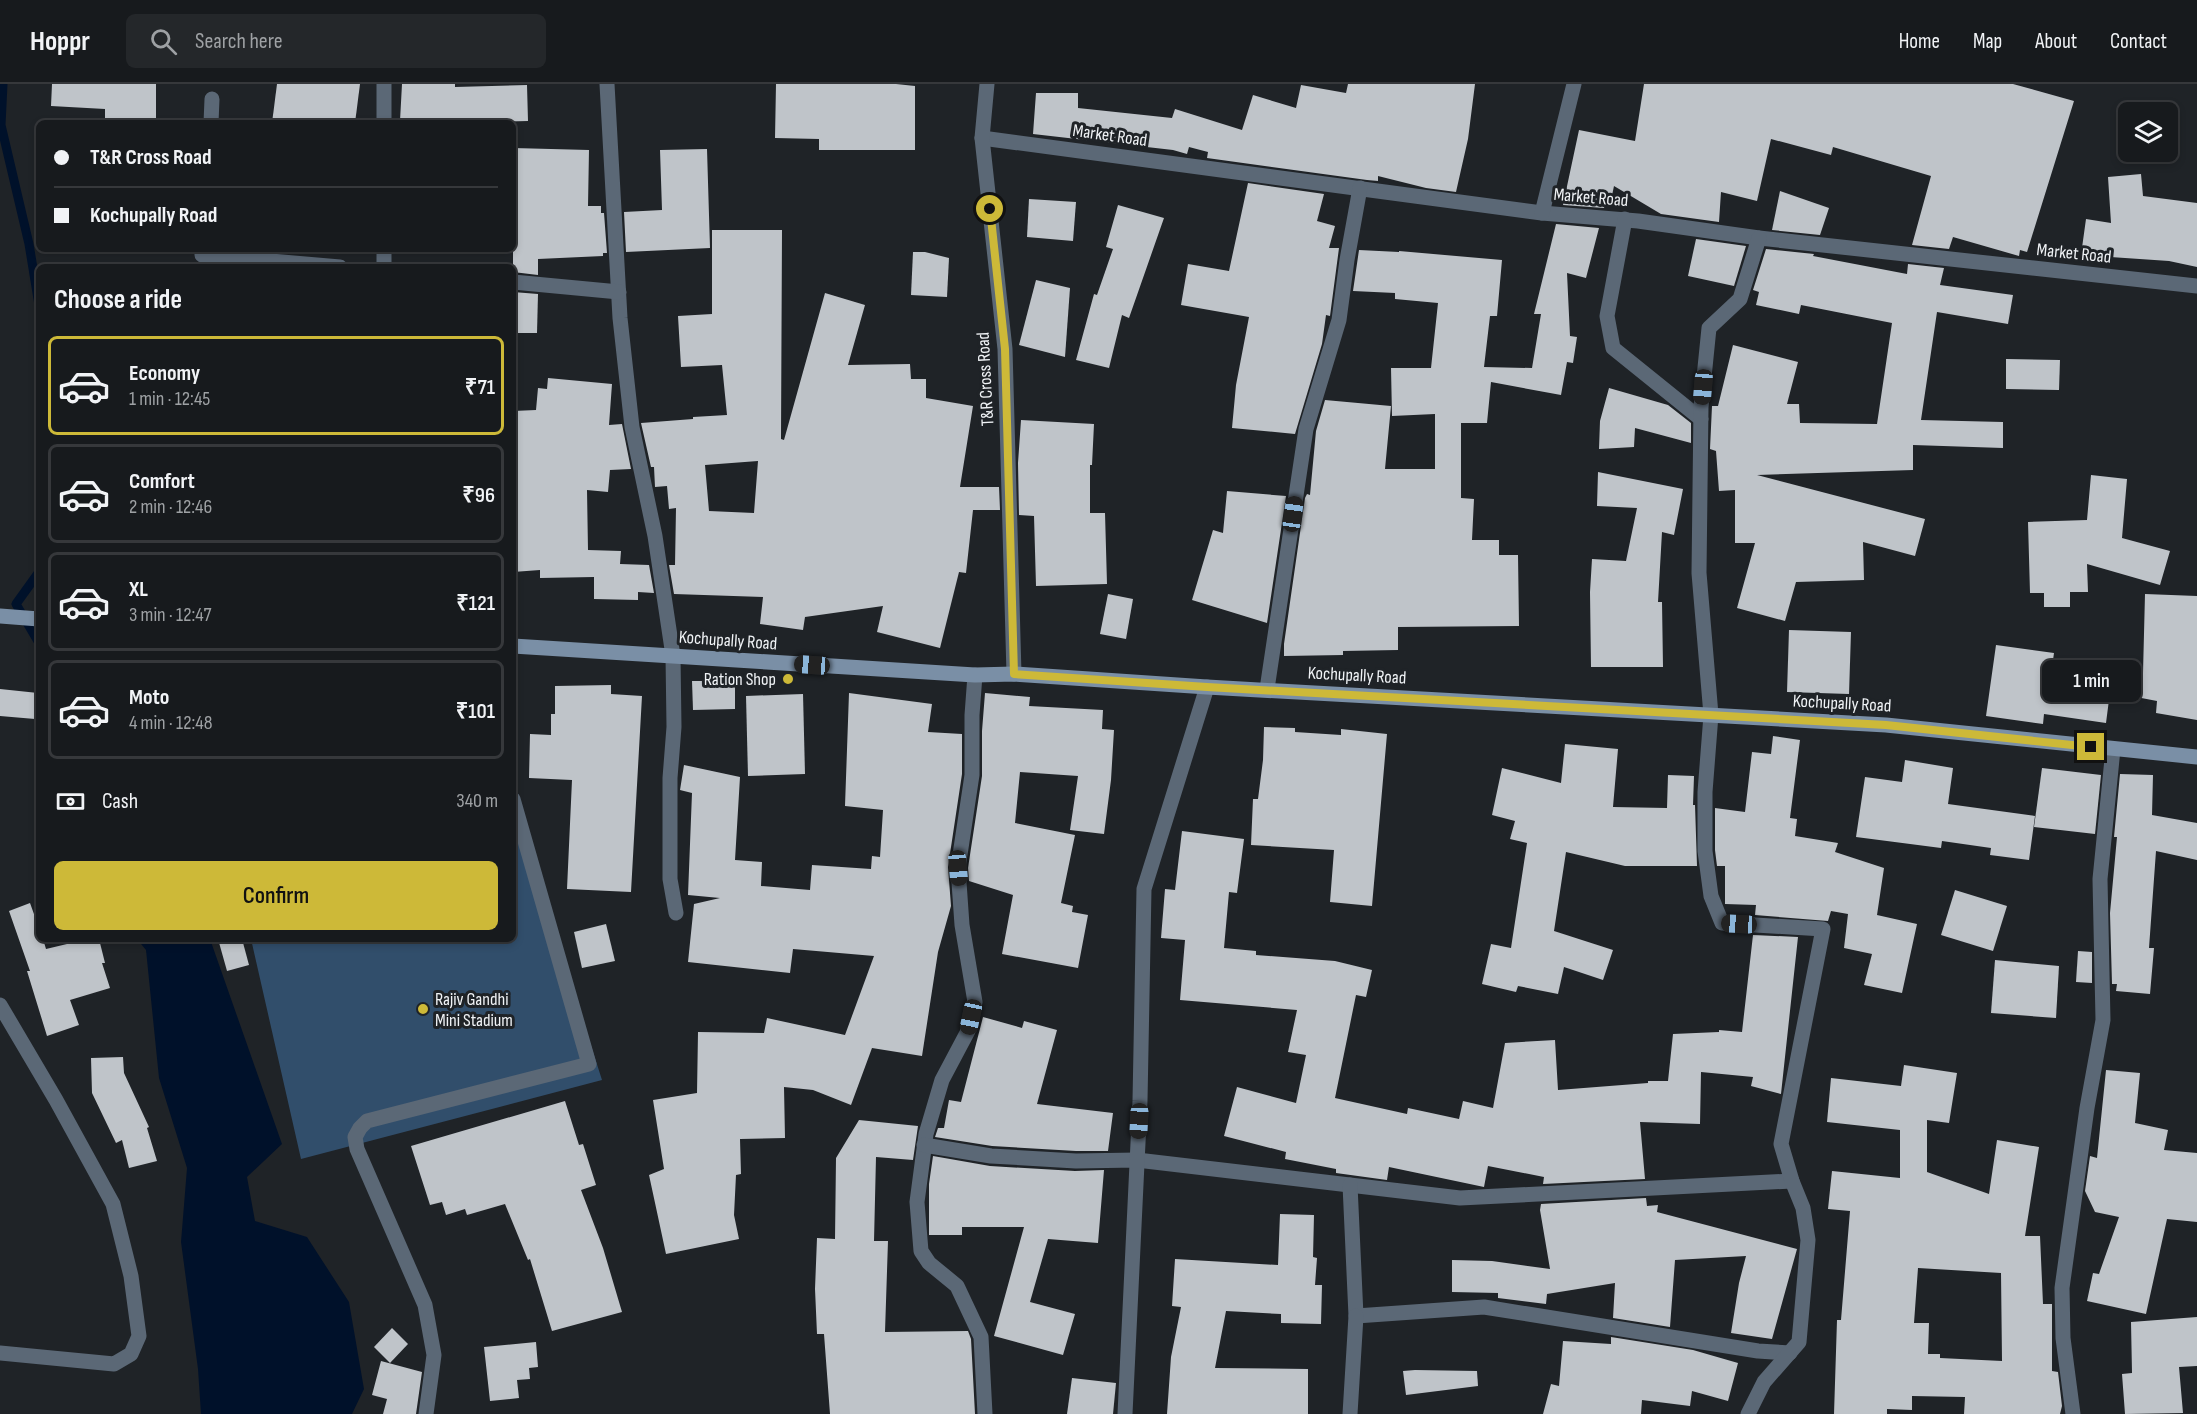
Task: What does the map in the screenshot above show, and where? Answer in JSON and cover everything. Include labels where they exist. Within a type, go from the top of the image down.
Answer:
[{"type":"main road","points":[[0,616],[36,619]]},
{"type":"main road","name":"Kochupally Road","points":[[516,646],[975,675],[1014,674],[1886,725],[2197,757]]},
{"type":"street","points":[[384,84],[384,120]]},
{"type":"street","points":[[607,84],[619,292],[632,427],[655,536],[673,656],[674,727],[670,778],[670,868],[676,913]]},
{"type":"street","name":"T&R Cross Road","points":[[987,84],[982,138],[1005,349],[1014,674]]},
{"type":"street","points":[[1542,213],[1574,84]]},
{"type":"street","points":[[211,120],[212,99]]},
{"type":"street","name":"Market Road","points":[[982,138],[1542,213],[1624,219],[1759,238],[2197,286]]},
{"type":"street","points":[[1267,689],[1306,429],[1339,320],[1360,188]]},
{"type":"street","points":[[1624,219],[1607,316],[1613,348],[1701,419]]},
{"type":"street","points":[[1748,1414],[1764,1382],[1799,1342],[1808,1240],[1803,1208],[1781,1144],[1823,929],[1722,923],[1710,896],[1705,851],[1705,792],[1711,715],[1699,573],[1701,419],[1709,328],[1740,299],[1759,238]]},
{"type":"street","points":[[202,252],[202,255],[306,264]]},
{"type":"street","points":[[516,282],[619,292]]},
{"type":"street","points":[[975,675],[972,775],[958,868],[962,925],[975,1002],[968,1031],[942,1080],[924,1145],[917,1202],[921,1251],[929,1263],[957,1286],[981,1337],[984,1414]]},
{"type":"street","points":[[1125,1414],[1137,1160],[1144,889],[1207,687]]},
{"type":"street","points":[[2073,1414],[2063,1338],[2062,1288],[2086,1108],[2103,1020],[2100,879],[2113,749]]},
{"type":"street","points":[[426,1414],[434,1355],[425,1305],[357,1149],[355,1137],[368,1121],[589,1064],[516,809]]},
{"type":"street","points":[[0,1005],[113,1204],[131,1276],[139,1336],[130,1354],[114,1364],[0,1353]]},
{"type":"street","points":[[924,1145],[991,1156],[1076,1161],[1137,1160],[1460,1198],[1792,1181]]},
{"type":"street","points":[[1350,1185],[1356,1316],[1350,1414]]},
{"type":"street","points":[[1356,1316],[1484,1307],[1748,1350],[1790,1353]]},
{"type":"shaded area","name":"Rajiv Gandhi Mini Stadium","points":[[516,811],[602,1080],[301,1159],[252,942],[516,942]]},
{"type":"shaded area","points":[[139,942],[211,942],[282,1144],[247,1177],[255,1221],[307,1237],[349,1302],[364,1389],[352,1414],[201,1414],[198,1369],[181,1242],[187,1168],[159,1078],[146,950]]},
{"type":"building","points":[[52,84],[156,84],[156,120],[105,120],[105,109],[51,106]]},
{"type":"building","points":[[277,84],[360,84],[355,120],[272,120]]},
{"type":"building","points":[[402,84],[455,84],[455,87],[527,85],[528,121],[400,120]]},
{"type":"building","points":[[776,84],[915,86],[915,150],[819,150],[819,139],[775,138]]},
{"type":"building","points":[[1348,84],[1475,84],[1468,139],[1456,192],[1426,188],[1378,176],[1378,181],[1367,180],[1207,158],[1208,152],[1189,147],[1187,154],[1173,150],[1033,134],[1036,93],[1078,93],[1078,108],[1172,118],[1175,109],[1242,130],[1253,95],[1296,108],[1301,85],[1346,93]]},
{"type":"building","points":[[1644,84],[2013,84],[2074,101],[2027,252],[2020,250],[2019,256],[1953,237],[1949,249],[1912,245],[1931,176],[1833,147],[1831,155],[1771,139],[1757,201],[1721,192],[1719,222],[1661,214],[1614,186],[1610,205],[1605,204],[1604,208],[1563,205],[1579,130],[1635,141]]},
{"type":"building","points":[[516,148],[589,150],[588,206],[601,206],[601,213],[604,213],[607,253],[603,253],[603,256],[538,259],[538,275],[516,272],[516,264],[513,264],[513,252],[516,252]]},
{"type":"building","points":[[707,149],[710,248],[626,252],[624,212],[662,210],[660,150]]},
{"type":"building","points":[[2141,174],[2143,196],[2197,203],[2197,267],[2169,261],[2081,255],[2086,219],[2111,223],[2108,177]]},
{"type":"building","points":[[1248,183],[1324,194],[1317,221],[1335,226],[1329,248],[1339,248],[1330,316],[1326,315],[1322,344],[1295,434],[1232,428],[1236,385],[1249,317],[1181,305],[1188,264],[1229,271]]},
{"type":"building","points":[[1780,191],[1829,208],[1820,235],[1772,230]]},
{"type":"building","points":[[1029,199],[1076,202],[1073,241],[1027,237]]},
{"type":"building","points":[[1118,205],[1164,218],[1129,318],[1122,315],[1109,368],[1076,360],[1094,294],[1097,295],[1113,249],[1106,247]]},
{"type":"building","points":[[1556,224],[1599,228],[1586,278],[1567,273],[1570,336],[1577,337],[1573,363],[1567,362],[1561,395],[1491,382],[1487,423],[1461,423],[1461,498],[1474,499],[1472,540],[1499,540],[1499,555],[1518,555],[1519,626],[1398,627],[1398,650],[1343,651],[1343,655],[1284,656],[1305,498],[1307,494],[1310,495],[1316,431],[1325,400],[1391,406],[1385,469],[1435,469],[1435,414],[1392,416],[1391,368],[1431,368],[1438,303],[1395,299],[1395,293],[1353,291],[1359,250],[1502,260],[1497,316],[1490,316],[1484,367],[1532,368],[1541,314],[1534,314]]},
{"type":"building","points":[[712,230],[782,230],[781,439],[784,440],[825,293],[865,305],[848,365],[910,364],[911,379],[926,379],[926,398],[973,406],[960,487],[999,487],[1000,510],[973,510],[966,573],[959,572],[940,648],[877,632],[883,606],[805,617],[803,630],[760,624],[763,597],[674,594],[669,565],[675,565],[676,508],[669,509],[667,486],[655,487],[654,467],[651,467],[641,423],[727,415],[722,365],[681,367],[678,316],[712,314]],"holes":[[[758,461],[754,513],[709,511],[705,465]]]},
{"type":"building","points":[[1696,239],[1746,246],[1734,286],[1688,276]]},
{"type":"building","points":[[1766,249],[1814,254],[1813,256],[1907,274],[1908,264],[1944,268],[1940,285],[2013,295],[2008,324],[1937,312],[1921,420],[2003,422],[2003,448],[1913,445],[1913,470],[1757,475],[1925,519],[1915,556],[1863,542],[1864,580],[1796,582],[1785,621],[1737,608],[1755,543],[1735,543],[1735,490],[1719,491],[1716,451],[1710,449],[1712,406],[1718,406],[1733,345],[1798,362],[1787,404],[1799,404],[1800,423],[1877,424],[1892,323],[1801,305],[1799,314],[1756,305],[1759,292],[1753,290]]},
{"type":"building","points":[[913,252],[925,252],[949,258],[947,297],[911,295]]},
{"type":"building","points":[[1036,280],[1070,288],[1065,357],[1019,345]]},
{"type":"building","points":[[516,292],[538,294],[537,333],[516,333]]},
{"type":"building","points":[[2006,359],[2060,360],[2059,390],[2006,389]]},
{"type":"building","points":[[548,378],[612,384],[609,425],[622,424],[631,469],[610,470],[608,492],[587,490],[588,550],[621,551],[620,564],[649,565],[654,593],[638,592],[638,600],[594,599],[594,577],[540,578],[540,570],[516,572],[516,411],[536,410],[538,388],[547,389]]},
{"type":"building","points":[[1609,388],[1668,405],[1691,423],[1691,443],[1635,428],[1634,447],[1599,449],[1600,421]]},
{"type":"building","points":[[1021,420],[1094,424],[1092,465],[1090,465],[1090,513],[1105,513],[1107,584],[1036,586],[1034,516],[1019,515],[1018,463]]},
{"type":"building","points":[[1598,472],[1683,489],[1674,535],[1662,532],[1658,602],[1662,602],[1663,667],[1591,667],[1592,559],[1626,561],[1637,508],[1597,506]]},
{"type":"building","points":[[2091,475],[2127,479],[2122,538],[2170,551],[2160,585],[2087,564],[2088,592],[2070,592],[2070,607],[2044,607],[2044,593],[2030,593],[2028,522],[2087,520]]},
{"type":"building","points":[[1227,491],[1286,496],[1267,623],[1192,600],[1213,530],[1223,533]]},
{"type":"building","points":[[1108,594],[1133,599],[1126,639],[1100,634]]},
{"type":"building","points":[[2145,594],[2197,596],[2197,720],[2156,713],[2157,701],[2110,692],[2106,723],[2044,714],[2043,724],[1986,716],[1996,645],[2054,653],[2053,660],[2143,673]]},
{"type":"building","points":[[1789,630],[1851,632],[1849,694],[1787,692]]},
{"type":"building","points":[[692,681],[735,681],[735,709],[693,710]]},
{"type":"building","points":[[611,685],[611,694],[642,696],[631,892],[567,889],[572,780],[529,778],[530,734],[551,735],[551,714],[555,714],[555,686]]},
{"type":"building","points":[[0,689],[36,693],[35,719],[0,716]]},
{"type":"building","points":[[849,693],[932,704],[928,732],[962,734],[962,774],[948,867],[951,906],[938,952],[922,1056],[872,1048],[851,1105],[813,1090],[784,1087],[785,1138],[740,1139],[741,1174],[736,1175],[734,1215],[739,1239],[666,1254],[649,1175],[664,1169],[653,1100],[697,1093],[698,1032],[764,1033],[767,1018],[845,1035],[874,956],[793,949],[790,973],[688,962],[694,904],[720,898],[688,895],[692,793],[680,790],[684,765],[740,777],[735,860],[762,862],[761,886],[810,890],[812,865],[871,869],[872,856],[880,857],[883,810],[845,806]]},
{"type":"building","points":[[985,693],[1030,697],[1029,706],[1103,710],[1102,729],[1114,730],[1104,834],[1070,830],[1078,776],[1020,772],[1015,823],[1075,835],[1061,903],[1073,906],[1072,912],[1088,915],[1078,968],[1002,954],[1013,895],[969,881],[968,868],[982,776]]},
{"type":"building","points":[[803,694],[805,774],[748,776],[746,696]]},
{"type":"building","points":[[1264,727],[1295,728],[1295,732],[1341,735],[1341,729],[1387,734],[1372,906],[1330,902],[1334,850],[1251,845],[1253,799],[1258,799]]},
{"type":"building","points":[[1773,736],[1800,740],[1790,818],[1797,819],[1795,836],[1838,843],[1835,852],[1884,868],[1877,915],[1917,924],[1902,993],[1864,985],[1872,954],[1844,948],[1848,914],[1831,911],[1828,921],[1755,915],[1756,905],[1725,904],[1725,866],[1717,866],[1715,850],[1715,808],[1745,812],[1752,752],[1771,754]]},
{"type":"building","points":[[1565,744],[1618,749],[1613,807],[1667,808],[1668,775],[1694,776],[1693,805],[1695,805],[1697,866],[1625,866],[1566,852],[1554,931],[1613,950],[1603,980],[1564,967],[1558,994],[1518,986],[1516,992],[1482,984],[1491,944],[1511,948],[1527,843],[1510,839],[1515,821],[1492,815],[1502,768],[1561,783]]},
{"type":"building","points":[[1905,760],[1953,768],[1948,804],[2035,816],[2029,860],[1990,855],[1991,848],[1942,841],[1941,848],[1856,837],[1865,777],[1902,782]]},
{"type":"building","points":[[2042,768],[2101,775],[2095,834],[2034,827]]},
{"type":"building","points":[[2120,774],[2153,775],[2152,815],[2197,823],[2197,860],[2156,851],[2149,948],[2154,948],[2150,994],[2116,991],[2117,984],[2112,984],[2110,913]]},
{"type":"building","points":[[1182,831],[1244,839],[1237,893],[1229,892],[1224,948],[1256,951],[1256,955],[1335,961],[1372,970],[1366,997],[1356,995],[1335,1098],[1407,1114],[1408,1108],[1459,1119],[1463,1101],[1493,1108],[1505,1043],[1555,1040],[1558,1090],[1668,1081],[1673,1034],[1719,1032],[1719,1030],[1742,1032],[1753,935],[1798,937],[1781,1094],[1751,1086],[1753,1077],[1701,1072],[1700,1124],[1640,1122],[1645,1179],[1543,1184],[1544,1177],[1488,1166],[1484,1187],[1389,1167],[1387,1180],[1336,1173],[1336,1169],[1285,1159],[1286,1152],[1224,1136],[1237,1087],[1296,1103],[1306,1055],[1288,1052],[1297,1010],[1180,1000],[1185,940],[1161,938],[1165,889],[1175,890]]},
{"type":"building","points":[[1955,890],[2007,906],[1993,951],[1941,935]]},
{"type":"building","points":[[30,903],[36,920],[36,942],[44,942],[46,949],[75,942],[100,942],[105,963],[102,963],[110,988],[70,1000],[79,1025],[47,1036],[27,971],[30,971],[9,911]]},
{"type":"building","points":[[606,924],[615,961],[582,968],[574,932]]},
{"type":"building","points":[[219,942],[243,942],[249,965],[227,971]]},
{"type":"building","points":[[2078,951],[2092,952],[2092,983],[2076,982]]},
{"type":"building","points":[[1995,960],[2059,966],[2056,1018],[1991,1013]]},
{"type":"building","points":[[983,1017],[1022,1028],[1024,1021],[1057,1030],[1037,1104],[1113,1113],[1108,1151],[992,1146],[935,1137],[938,1128],[944,1128],[949,1100],[961,1102]]},
{"type":"building","points":[[123,1057],[124,1073],[149,1127],[147,1128],[157,1161],[129,1168],[122,1140],[116,1143],[92,1093],[91,1058]]},
{"type":"building","points":[[1904,1065],[1957,1073],[1949,1123],[1927,1120],[1927,1172],[1989,1194],[1997,1140],[2039,1147],[2025,1236],[2040,1236],[2043,1304],[2052,1304],[2052,1371],[2058,1372],[2062,1406],[2060,1414],[1964,1414],[1965,1397],[1912,1396],[1912,1410],[1887,1409],[1887,1414],[1834,1414],[1837,1320],[1841,1320],[1850,1211],[1828,1209],[1832,1171],[1900,1178],[1900,1130],[1827,1122],[1831,1078],[1901,1086]],"holes":[[[1918,1268],[2001,1273],[2002,1361],[1940,1358],[1940,1354],[1928,1354],[1929,1323],[1914,1323]]]},
{"type":"building","points":[[2106,1070],[2140,1073],[2135,1123],[2168,1130],[2164,1150],[2197,1153],[2197,1222],[2167,1219],[2146,1314],[2087,1301],[2093,1273],[2099,1274],[2119,1217],[2095,1212],[2085,1191],[2090,1156],[2097,1158]]},
{"type":"building","points":[[565,1101],[579,1145],[583,1144],[596,1185],[581,1190],[603,1248],[622,1312],[552,1331],[530,1259],[528,1260],[505,1204],[467,1215],[465,1209],[446,1215],[442,1202],[430,1205],[411,1146]]},
{"type":"building","points":[[859,1120],[918,1126],[913,1160],[876,1157],[874,1241],[888,1241],[885,1332],[968,1331],[971,1339],[975,1414],[830,1414],[824,1334],[817,1334],[815,1289],[817,1238],[835,1239],[836,1158]]},
{"type":"building","points":[[933,1156],[990,1166],[1075,1171],[1104,1170],[1098,1243],[1048,1239],[1030,1302],[1075,1314],[1063,1355],[994,1336],[1024,1227],[962,1227],[962,1235],[929,1235],[929,1184]]},
{"type":"building","points":[[1646,1198],[1647,1206],[1658,1205],[1657,1212],[1797,1249],[1772,1339],[1731,1333],[1746,1256],[1675,1260],[1670,1327],[1613,1318],[1615,1283],[1547,1294],[1546,1304],[1498,1298],[1498,1293],[1452,1292],[1452,1260],[1492,1261],[1550,1269],[1540,1210],[1541,1204]]},
{"type":"building","points":[[1280,1214],[1314,1215],[1313,1257],[1317,1258],[1315,1285],[1322,1285],[1321,1324],[1281,1323],[1281,1314],[1226,1311],[1215,1368],[1308,1369],[1308,1414],[1167,1414],[1171,1357],[1181,1307],[1172,1306],[1175,1259],[1278,1265]]},
{"type":"building","points":[[2197,1317],[2197,1366],[2179,1367],[2183,1413],[2125,1414],[2122,1374],[2132,1373],[2131,1322]]},
{"type":"building","points":[[392,1328],[408,1344],[390,1363],[374,1347]]},
{"type":"building","points":[[1611,1337],[1693,1350],[1738,1363],[1728,1401],[1692,1391],[1690,1406],[1642,1400],[1641,1414],[1543,1414],[1551,1384],[1559,1386],[1563,1341],[1611,1344]]},
{"type":"building","points":[[536,1342],[538,1367],[529,1368],[530,1379],[517,1380],[519,1398],[490,1401],[484,1347]]},
{"type":"building","points":[[381,1361],[422,1372],[416,1414],[383,1414],[387,1399],[372,1395]]},
{"type":"building","points":[[1403,1371],[1477,1371],[1478,1386],[1406,1395]]},
{"type":"building","points":[[1072,1378],[1116,1383],[1113,1414],[1067,1414]]},
{"type":"waterway","points":[[3,84],[1,125],[29,244],[36,287]]},
{"type":"waterway","points":[[36,576],[16,604],[36,638]]},
{"type":"place","name":"Ration Shop","points":[[788,679]]},
{"type":"place","name":"Rajiv Gandhi Mini Stadium","points":[[423,1009]]},
{"type":"route","points":[[990,209],[1005,349],[1014,674],[1886,725],[2091,747]]}]
